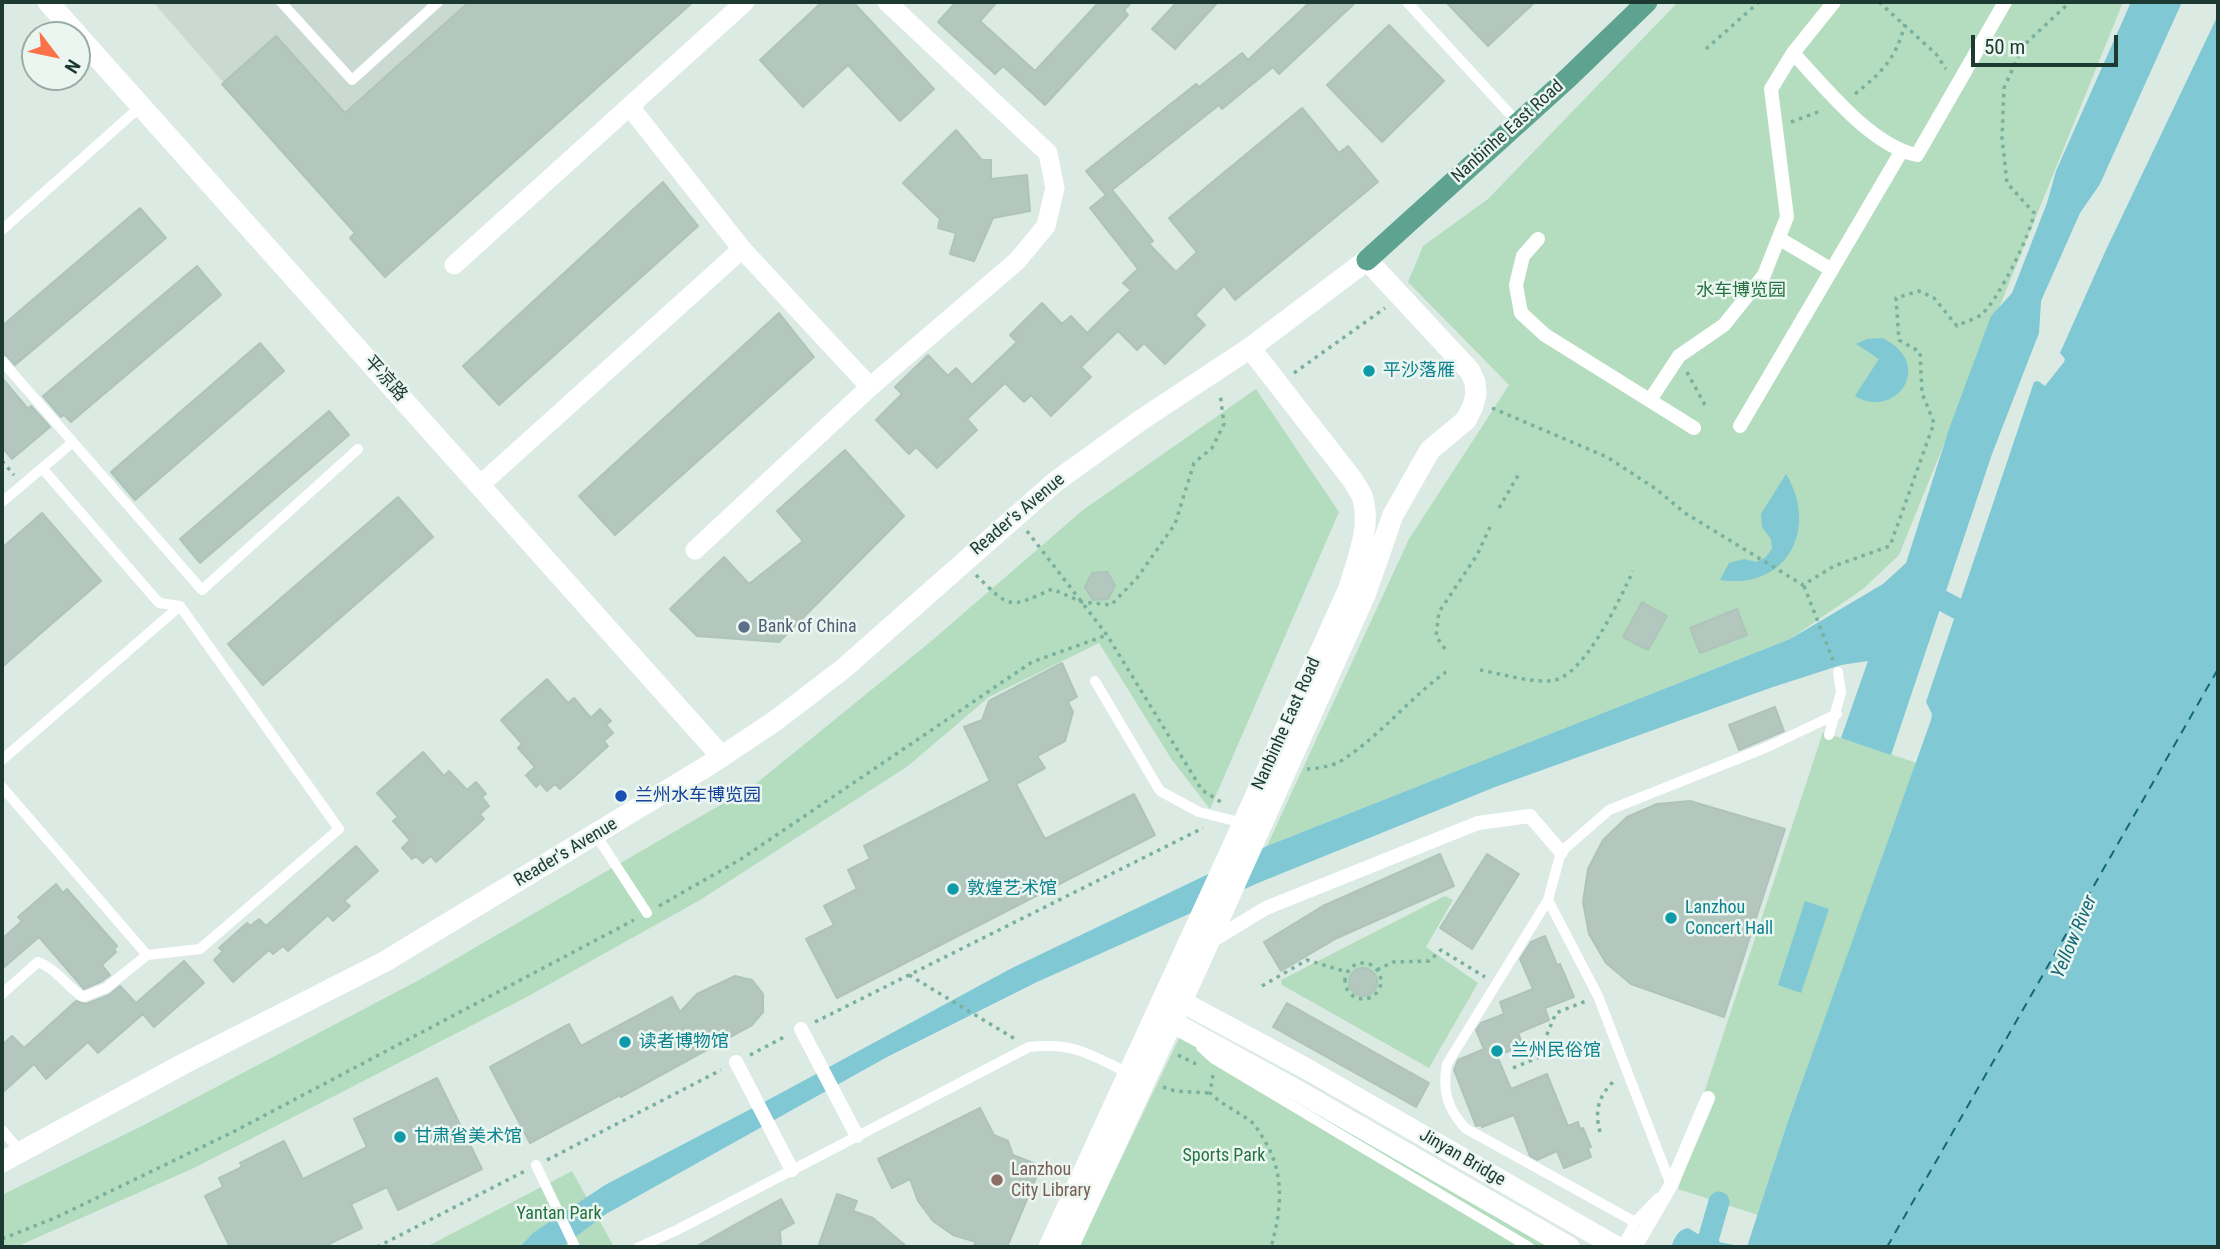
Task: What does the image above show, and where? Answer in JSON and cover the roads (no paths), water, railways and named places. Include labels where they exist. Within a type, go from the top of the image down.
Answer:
[{"type":"main road","name":"平凉路","points":[[48,2],[722,757]]},
{"type":"main road","name":"Nanbinhe East Road","points":[[1049,1247],[1136,1077],[1190,962],[1239,831],[1349,588],[1359,553],[1366,514],[1363,496],[1250,348],[1367,260],[1518,124],[1647,2]]},
{"type":"main road","name":"Nanbinhe East Road","points":[[1239,831],[1286,766],[1365,595],[1393,515],[1430,450],[1466,420],[1474,401],[1475,382],[1470,371],[1367,260]]},
{"type":"main road","name":"Reader's Avenue","points":[[11,1157],[186,1063],[384,962],[722,757],[807,698],[890,629],[1055,482],[1250,348]]},
{"type":"main road","name":"Jinyan Bridge","points":[[1173,998],[1307,1069],[1619,1247]]},
{"type":"main road","name":"Jinyan Bridge","points":[[1164,1018],[1296,1090],[1569,1247]]},
{"type":"main road","name":"Nanbinhe East Road","points":[[1068,1247],[1136,1077]]},
{"type":"street","points":[[454,265],[745,2]]},
{"type":"street","points":[[695,550],[870,387],[1017,261],[1046,226],[1055,188],[1048,153],[887,2]]},
{"type":"street","points":[[1650,400],[1679,356],[1724,325],[1764,275],[1787,217],[1771,89],[1793,53],[1834,2]]},
{"type":"street","points":[[1793,53],[1861,127],[1901,152],[1917,155],[2005,2]]},
{"type":"street","points":[[630,107],[742,249],[870,387]]},
{"type":"street","points":[[1740,426],[1901,152]]},
{"type":"street","points":[[1538,239],[1523,256],[1516,285],[1521,313],[1545,335],[1694,428]]},
{"type":"street","points":[[1780,239],[1832,270]]},
{"type":"street","points":[[480,485],[742,249]]},
{"type":"street","points":[[1190,962],[1266,908],[1478,823],[1530,816],[1561,852]]},
{"type":"street","points":[[801,1029],[857,1136]]},
{"type":"street","points":[[736,1062],[792,1170]]},
{"type":"street","points":[[1635,1247],[1671,1185],[1709,1098]]},
{"type":"lane","points":[[281,2],[352,80],[438,2]]},
{"type":"lane","points":[[1407,2],[1518,124]]},
{"type":"lane","points":[[2,230],[141,106]]},
{"type":"lane","points":[[2,361],[202,590],[358,449]]},
{"type":"lane","points":[[2,502],[73,442]]},
{"type":"lane","points":[[2,995],[38,962],[48,965],[72,990],[83,997],[106,988],[147,955],[200,949],[339,828],[180,606],[159,603],[42,468]]},
{"type":"lane","points":[[2,760],[180,606]]},
{"type":"lane","points":[[1829,735],[1841,692],[1838,672]]},
{"type":"lane","points":[[1095,681],[1160,791],[1239,831]]},
{"type":"lane","points":[[1635,1222],[1465,1128],[1453,1115],[1446,1099],[1444,1081],[1447,1064],[1548,900],[1561,852],[1609,810],[1765,748],[1837,714]]},
{"type":"lane","points":[[2,787],[147,955]]},
{"type":"lane","points":[[596,835],[647,913]]},
{"type":"lane","points":[[1548,900],[1598,996],[1671,1185],[1635,1222],[1619,1247]]},
{"type":"lane","points":[[1164,1018],[1214,1059],[1529,1247]]},
{"type":"lane","points":[[639,1247],[677,1230],[1029,1048],[1054,1044],[1079,1048],[1136,1077]]},
{"type":"lane","points":[[2,1130],[11,1157]]},
{"type":"lane","points":[[536,1165],[575,1247]]},
{"type":"water","points":[[2131,2],[2182,2],[2100,184],[2080,213],[2041,301],[2039,333],[1992,454],[1891,755],[1841,738],[1868,661],[1841,665],[1770,688],[1495,787],[1258,883],[1037,982],[887,1057],[606,1214],[562,1247],[520,1247],[533,1233],[605,1185],[1012,968],[1267,846],[1790,639],[1883,584],[1906,563],[1949,429],[1991,316],[2012,293],[2047,203],[2056,171]]},
{"type":"water","name":"Yellow River","points":[[2218,15],[2218,1247],[1747,1247],[1787,1124],[1931,720],[1932,714],[1926,702],[2034,382],[2038,381],[2045,386],[2064,362],[2065,359],[2060,353]]},
{"type":"water","points":[[1882,338],[1898,349],[1907,362],[1908,374],[1904,386],[1896,395],[1884,401],[1870,402],[1855,396],[1879,359],[1856,344],[1867,339]]},
{"type":"water","points":[[1786,474],[1795,495],[1799,515],[1797,534],[1790,551],[1779,565],[1763,575],[1743,581],[1720,580],[1729,563],[1744,559],[1756,562],[1766,557],[1772,549],[1771,539],[1762,527],[1761,514]]},
{"type":"water","points":[[1805,901],[1829,909],[1801,993],[1778,985]]},
{"type":"water","points":[[1688,1228],[1708,1240],[1745,1247],[1671,1247],[1679,1233]]},
{"type":"waterway","points":[[1917,587],[1984,623]]},
{"type":"waterway","points":[[1710,1247],[1708,1240],[1719,1202]]},
{"type":"place","name":"平沙落雁","points":[[1369,371]]},
{"type":"place","name":"Bank of China","points":[[744,627]]},
{"type":"place","name":"兰州水车博览园","points":[[621,796]]},
{"type":"place","name":"敦煌艺术馆","points":[[953,889]]},
{"type":"place","name":"Lanzhou Concert Hall","points":[[1671,918]]},
{"type":"place","name":"读者博物馆","points":[[625,1042]]},
{"type":"place","name":"兰州民俗馆","points":[[1497,1051]]},
{"type":"place","name":"甘肃省美术馆","points":[[400,1137]]},
{"type":"place","name":"Lanzhou City Library","points":[[997,1180]]},
{"type":"park label","name":"水车博览园","points":[[1741,291]]},
{"type":"park label","name":"Sports Park","points":[[1224,1156]]},
{"type":"park label","name":"Yantan Park","points":[[559,1214]]}]
